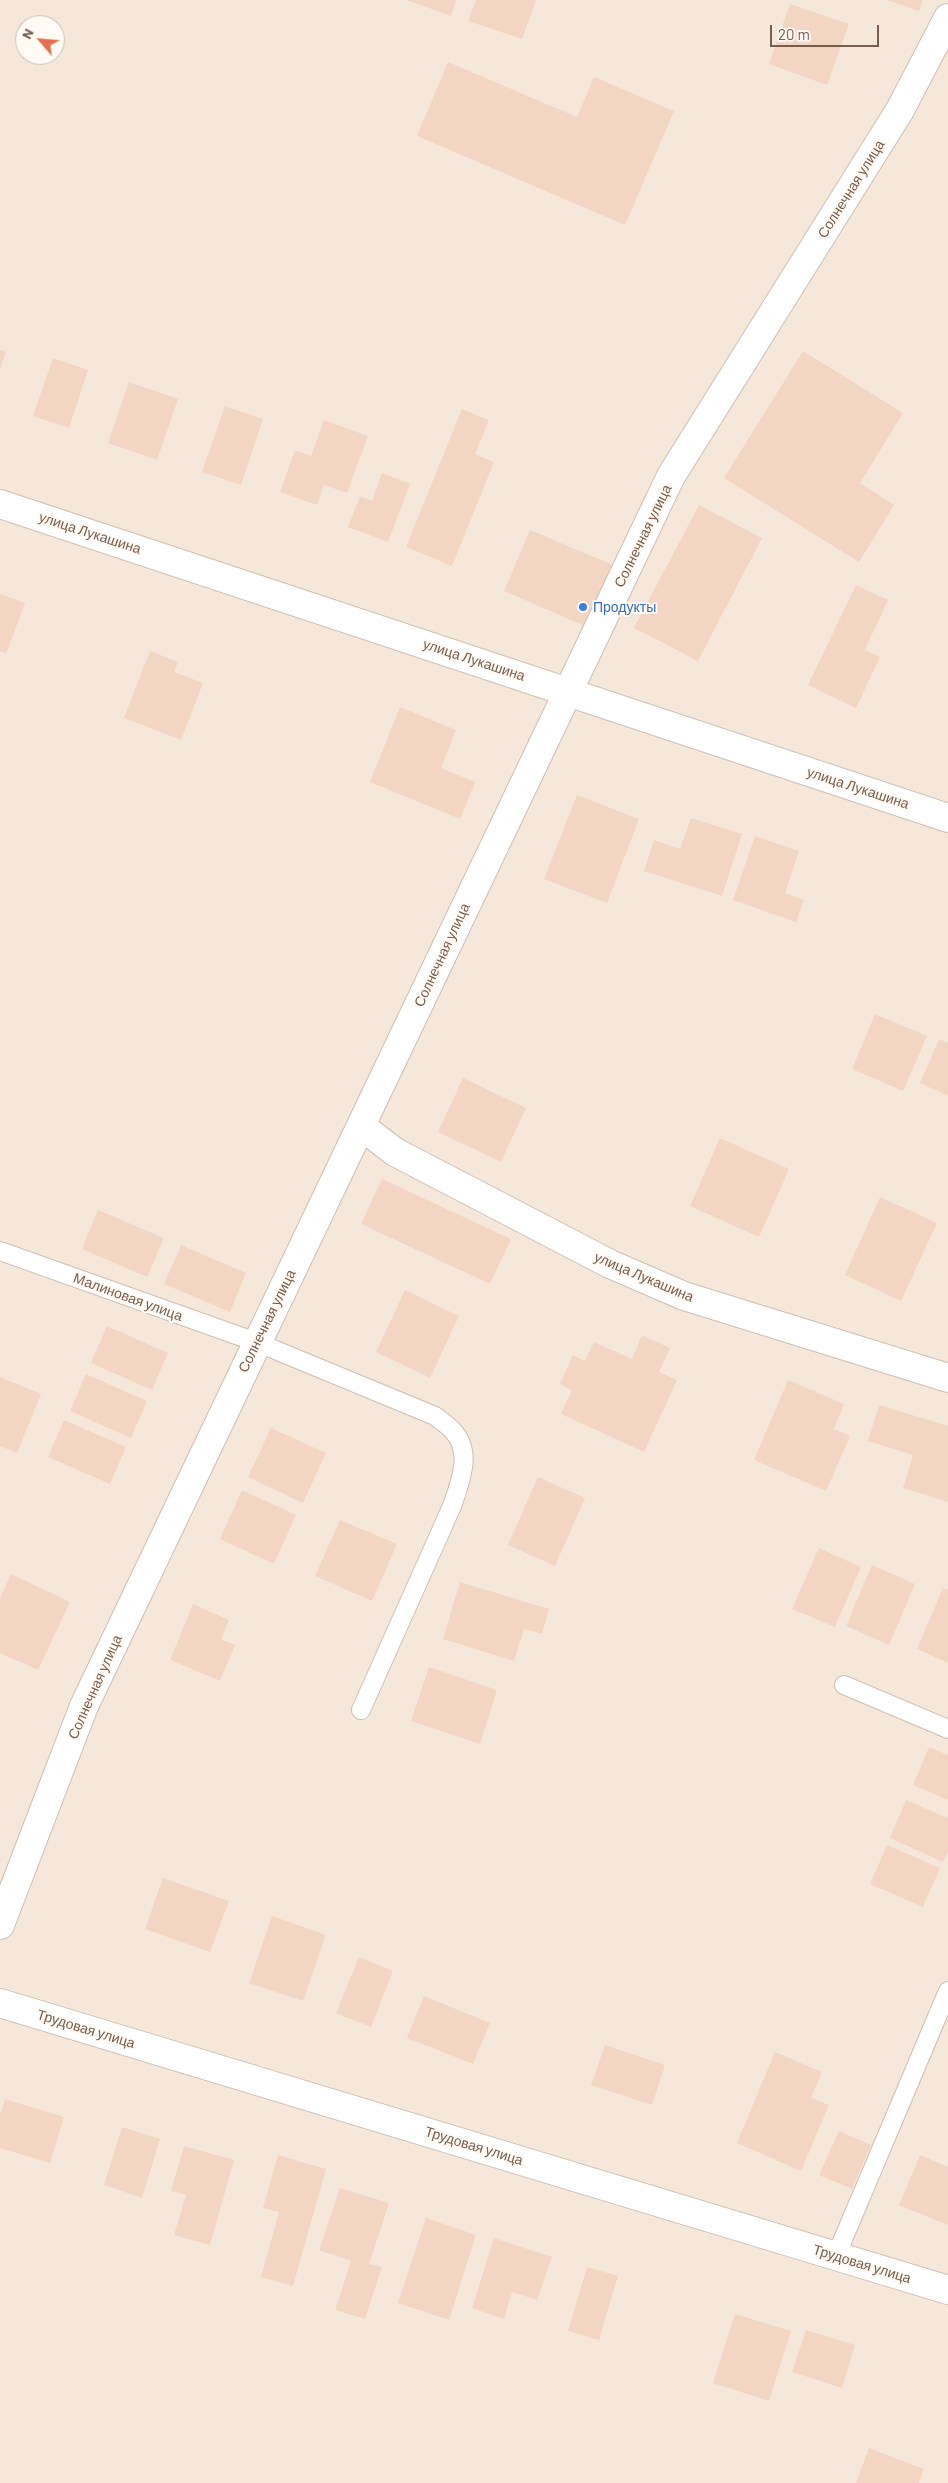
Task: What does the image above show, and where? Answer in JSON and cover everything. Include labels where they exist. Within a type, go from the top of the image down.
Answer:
[{"type":"street","name":"Солнечная улица","points":[[0,1925],[84,1706],[256,1342],[671,476],[900,110],[948,18]]},
{"type":"street","name":"улица Лукашина","points":[[0,504],[948,818]]},
{"type":"street","name":"улица Лукашина","points":[[361,1126],[395,1152],[610,1264],[676,1293],[948,1378]]},
{"type":"street","name":"Трудовая улица","points":[[0,2003],[948,2290]]},
{"type":"lane","name":"Малиновая улица","points":[[0,1251],[256,1342],[435,1416],[454,1432],[464,1451],[463,1475],[452,1506],[361,1710]]},
{"type":"lane","points":[[844,1685],[948,1729]]},
{"type":"lane","points":[[836,2256],[948,1991]]},
{"type":"shaded area","points":[[0,0],[948,0],[948,2483],[0,2483]]},
{"type":"building","points":[[407,0],[456,0],[451,16]]},
{"type":"building","points":[[476,0],[536,0],[522,39],[468,21]]},
{"type":"building","points":[[887,0],[923,0],[919,11]]},
{"type":"building","points":[[790,4],[849,24],[827,85],[769,64]]},
{"type":"building","points":[[448,62],[577,117],[594,77],[674,111],[625,225],[417,136]]},
{"type":"building","points":[[0,350],[6,352],[0,369]]},
{"type":"building","points":[[803,351],[903,413],[860,483],[894,505],[859,562],[724,478]]},
{"type":"building","points":[[53,358],[88,370],[69,428],[33,416]]},
{"type":"building","points":[[129,382],[178,399],[157,460],[108,443]]},
{"type":"building","points":[[225,406],[263,419],[241,485],[202,472]]},
{"type":"building","points":[[462,409],[489,420],[475,454],[494,462],[452,566],[406,547]]},
{"type":"building","points":[[324,420],[368,436],[347,493],[324,485],[317,505],[280,492],[295,450],[311,456]]},
{"type":"building","points":[[382,473],[410,484],[388,542],[348,527],[360,496],[372,501]]},
{"type":"building","points":[[699,505],[762,538],[698,661],[634,628]]},
{"type":"building","points":[[530,530],[613,565],[587,627],[504,591]]},
{"type":"building","points":[[856,585],[888,600],[865,650],[880,657],[856,708],[808,685]]},
{"type":"building","points":[[0,594],[25,603],[6,654],[0,651]]},
{"type":"building","points":[[150,651],[178,662],[174,672],[203,683],[181,740],[124,718]]},
{"type":"building","points":[[400,707],[456,730],[441,768],[475,782],[460,819],[370,782]]},
{"type":"building","points":[[577,795],[639,819],[607,903],[544,879]]},
{"type":"building","points":[[691,818],[742,834],[722,896],[644,871],[654,840],[680,849]]},
{"type":"building","points":[[755,836],[799,851],[785,893],[804,900],[796,922],[733,900]]},
{"type":"building","points":[[875,1014],[927,1036],[903,1091],[852,1069]]},
{"type":"building","points":[[939,1039],[948,1043],[948,1096],[920,1083]]},
{"type":"building","points":[[463,1078],[526,1108],[501,1162],[438,1132]]},
{"type":"building","points":[[720,1138],[789,1169],[759,1237],[690,1206]]},
{"type":"building","points":[[382,1179],[511,1239],[490,1284],[361,1224]]},
{"type":"building","points":[[880,1197],[937,1223],[901,1301],[845,1275]]},
{"type":"building","points":[[98,1210],[164,1238],[147,1277],[82,1249]]},
{"type":"building","points":[[181,1245],[246,1273],[230,1312],[164,1284]]},
{"type":"building","points":[[405,1290],[459,1316],[430,1378],[376,1352]]},
{"type":"building","points":[[107,1326],[168,1353],[152,1390],[91,1363]]},
{"type":"building","points":[[642,1335],[670,1348],[659,1372],[677,1380],[644,1452],[561,1414],[572,1390],[560,1384],[573,1355],[585,1361],[594,1342],[632,1359]]},
{"type":"building","points":[[86,1374],[147,1401],[131,1438],[70,1411]]},
{"type":"building","points":[[0,1377],[41,1394],[17,1453],[0,1446]]},
{"type":"building","points":[[788,1380],[844,1404],[834,1429],[850,1436],[826,1491],[754,1460]]},
{"type":"building","points":[[879,1405],[948,1426],[948,1502],[903,1488],[913,1455],[868,1441]]},
{"type":"building","points":[[64,1420],[126,1447],[110,1484],[48,1457]]},
{"type":"building","points":[[271,1428],[326,1453],[303,1503],[248,1477]]},
{"type":"building","points":[[538,1477],[585,1498],[555,1566],[508,1545]]},
{"type":"building","points":[[242,1490],[296,1515],[274,1564],[220,1539]]},
{"type":"building","points":[[340,1520],[397,1544],[372,1601],[315,1576]]},
{"type":"building","points":[[819,1548],[861,1567],[835,1627],[792,1609]]},
{"type":"building","points":[[872,1565],[915,1584],[889,1645],[846,1626]]},
{"type":"building","points":[[11,1574],[70,1602],[38,1670],[0,1653],[0,1598]]},
{"type":"building","points":[[460,1582],[549,1609],[542,1634],[524,1629],[514,1661],[443,1639]]},
{"type":"building","points":[[943,1588],[948,1590],[948,1663],[917,1649]]},
{"type":"building","points":[[193,1604],[229,1620],[221,1639],[235,1645],[220,1681],[170,1660]]},
{"type":"building","points":[[429,1667],[497,1690],[480,1744],[411,1721]]},
{"type":"building","points":[[929,1747],[948,1755],[948,1800],[913,1785]]},
{"type":"building","points":[[906,1800],[948,1818],[948,1851],[943,1862],[890,1838]]},
{"type":"building","points":[[887,1845],[940,1868],[923,1907],[870,1884]]},
{"type":"building","points":[[163,1878],[229,1901],[210,1952],[145,1929]]},
{"type":"building","points":[[272,1916],[326,1935],[303,2001],[249,1983]]},
{"type":"building","points":[[359,1957],[393,1971],[371,2027],[336,2013]]},
{"type":"building","points":[[424,1996],[490,2023],[473,2064],[407,2038]]},
{"type":"building","points":[[605,2045],[665,2065],[652,2105],[591,2085]]},
{"type":"building","points":[[775,2052],[822,2072],[811,2098],[829,2105],[801,2171],[737,2143]]},
{"type":"building","points":[[5,2099],[64,2117],[50,2163],[0,2148],[0,2115]]},
{"type":"building","points":[[122,2127],[160,2139],[142,2198],[104,2185]]},
{"type":"building","points":[[839,2131],[871,2145],[852,2189],[819,2175]]},
{"type":"building","points":[[184,2146],[234,2160],[210,2245],[174,2235],[186,2195],[171,2191]]},
{"type":"building","points":[[278,2155],[326,2169],[293,2286],[261,2277],[279,2212],[263,2208]]},
{"type":"building","points":[[920,2155],[948,2167],[948,2225],[899,2205]]},
{"type":"building","points":[[340,2188],[389,2203],[369,2264],[382,2267],[365,2319],[335,2310],[351,2261],[319,2250]]},
{"type":"building","points":[[426,2218],[476,2235],[449,2320],[398,2303]]},
{"type":"building","points":[[494,2238],[552,2257],[537,2300],[512,2292],[504,2319],[472,2308]]},
{"type":"building","points":[[587,2267],[618,2276],[599,2340],[568,2331]]},
{"type":"building","points":[[735,2314],[791,2331],[769,2401],[713,2383]]},
{"type":"building","points":[[806,2330],[855,2345],[842,2388],[792,2372]]},
{"type":"building","points":[[869,2448],[924,2469],[919,2483],[856,2483]]},
{"type":"place","name":"Продукты","points":[[583,607]]}]
